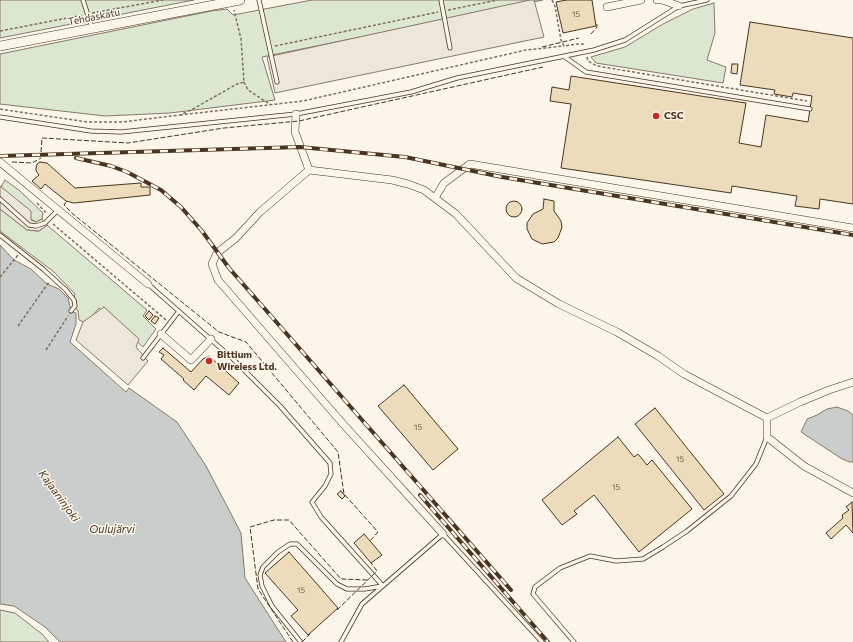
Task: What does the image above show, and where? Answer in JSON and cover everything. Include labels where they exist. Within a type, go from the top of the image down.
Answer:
[{"type":"street","points":[[607,7],[641,0]]},
{"type":"street","points":[[657,0],[662,0],[679,6]]},
{"type":"street","name":"Tehdaskatu","points":[[0,46],[236,1]]},
{"type":"street","points":[[296,114],[295,132],[309,170]]},
{"type":"street","points":[[0,162],[148,284]]},
{"type":"street","points":[[435,198],[444,183],[470,164],[853,228]]},
{"type":"street","points":[[443,534],[218,280],[212,264],[217,253],[236,238],[260,212],[309,170],[392,180],[424,190],[456,214],[516,278],[559,304],[623,335],[684,374],[767,418]]},
{"type":"street","points":[[161,334],[191,360],[211,339]]},
{"type":"street","points":[[767,418],[814,396],[853,382]]},
{"type":"street","points":[[767,418],[767,437],[804,466],[853,493]]},
{"type":"lane","points":[[83,0],[92,28]]},
{"type":"lane","points":[[259,0],[278,82]]},
{"type":"lane","points":[[441,0],[450,48]]},
{"type":"lane","points":[[0,117],[91,131],[121,132],[296,114],[411,92],[457,78],[585,52],[625,40],[679,6],[707,0]]},
{"type":"lane","points":[[565,57],[586,72],[810,109]]},
{"type":"lane","points":[[0,199],[29,225],[36,226],[45,222],[58,210]]},
{"type":"lane","points":[[0,235],[43,269],[66,290],[74,300],[75,306],[71,311]]},
{"type":"lane","points":[[148,284],[211,339],[280,406],[330,463],[331,474],[325,486],[312,502],[321,517],[383,586]]},
{"type":"lane","points":[[143,358],[179,311]]},
{"type":"lane","points":[[574,642],[533,594],[535,587],[560,568],[590,556],[616,561],[643,559],[663,548],[687,532],[731,496],[756,464],[767,437]]},
{"type":"lane","points":[[341,642],[362,604],[443,534],[542,642]]},
{"type":"lane","points":[[300,641],[272,606],[262,586],[260,575],[263,567],[278,552],[290,544],[297,544],[337,584],[347,589],[366,589],[383,586]]},
{"type":"path","points":[[270,47],[498,0]]},
{"type":"path","points":[[552,0],[555,6],[561,40],[564,46]]},
{"type":"path","points":[[236,1],[241,39],[244,82],[248,90],[272,105]]},
{"type":"path","points":[[0,109],[87,122],[122,122],[303,101],[526,50],[576,44],[583,44],[588,61],[597,66],[807,101]]},
{"type":"path","points":[[180,115],[237,84],[244,82]]},
{"type":"path","points":[[32,199],[46,213],[55,226],[170,323]]},
{"type":"path","points":[[0,277],[14,260]]},
{"type":"path","points":[[18,326],[48,284]]},
{"type":"path","points":[[46,350],[71,311]]},
{"type":"green space","points":[[0,0],[194,0],[0,38]]},
{"type":"green space","points":[[312,0],[543,0],[262,57],[275,100],[170,113],[105,116],[0,104],[0,54],[211,11],[227,9],[233,15]]},
{"type":"green space","points":[[714,3],[715,33],[707,60],[726,67],[723,83],[596,63],[591,57],[625,47],[663,24],[693,9]]},
{"type":"green space","points":[[5,180],[20,191],[43,213],[42,219],[36,222],[31,219],[1,187]]},
{"type":"green space","points":[[0,209],[27,230],[39,231],[47,225],[147,310],[143,316],[156,329],[143,347],[99,308],[86,323],[79,320],[78,311],[72,303],[75,294],[54,272],[0,231]]},
{"type":"green space","points":[[0,610],[15,613],[42,634],[49,642],[0,642]]},
{"type":"shaded area","points":[[534,0],[544,37],[275,93],[267,57]]},
{"type":"shaded area","points":[[0,186],[31,211],[31,220],[36,222],[42,219],[47,225],[39,231],[27,230],[0,209]]},
{"type":"shaded area","points":[[104,307],[139,339],[136,347],[148,361],[128,385],[76,340],[83,322]]},
{"type":"water","name":"Oulujärvi","points":[[0,245],[14,260],[31,269],[47,284],[59,289],[68,298],[71,311],[76,313],[76,324],[70,342],[126,392],[129,388],[177,422],[206,466],[241,533],[245,578],[286,642],[60,642],[45,627],[14,606],[0,604]]},
{"type":"water","points":[[837,407],[848,411],[853,415],[853,462],[842,459],[801,432],[807,419],[827,409]]},
{"type":"building","points":[[566,0],[592,0],[596,26],[563,33],[556,2]]},
{"type":"building","name":"CSC","points":[[750,22],[853,38],[853,204],[820,199],[819,209],[795,206],[797,196],[732,186],[731,193],[561,168],[571,104],[550,101],[552,87],[569,90],[571,76],[746,103],[739,143],[761,147],[766,115],[808,122],[812,96],[793,93],[792,97],[774,94],[775,90],[740,85]]},
{"type":"building","points":[[732,64],[738,64],[737,74],[731,73]]},
{"type":"building","points":[[40,162],[47,163],[75,188],[141,183],[141,187],[150,187],[150,195],[74,203],[66,201],[45,184],[41,189],[32,181],[39,175],[36,168],[37,164]]},
{"type":"building","points":[[544,199],[554,201],[554,211],[561,221],[562,227],[558,238],[554,242],[542,244],[532,239],[527,229],[527,223],[533,214],[543,209]]},
{"type":"building","points":[[514,201],[520,203],[522,209],[520,215],[514,217],[508,215],[506,209],[508,203]]},
{"type":"building","points":[[149,311],[153,315],[149,320],[145,316]]},
{"type":"building","points":[[155,316],[159,318],[155,324],[151,321]]},
{"type":"building","points":[[163,348],[191,372],[203,359],[209,356],[239,383],[229,395],[206,376],[194,390],[161,359],[164,355],[159,352]]},
{"type":"building","points":[[404,385],[458,449],[433,470],[378,406]]},
{"type":"building","points":[[655,408],[724,494],[704,510],[635,424]]},
{"type":"building","points":[[618,437],[634,457],[638,454],[647,465],[652,460],[692,509],[639,552],[594,495],[574,511],[577,514],[562,525],[542,500]]},
{"type":"building","points":[[341,491],[345,496],[342,499],[337,494]]},
{"type":"building","points":[[852,502],[853,533],[846,525],[831,539],[826,533],[843,518],[842,515],[849,510],[846,507]]},
{"type":"building","points":[[364,534],[382,555],[371,563],[354,543]]},
{"type":"building","points":[[289,552],[338,608],[308,635],[291,616],[298,610],[265,573]]},
{"type":"railway","points":[[0,156],[300,147],[405,157],[502,177],[853,235]]},
{"type":"railway","points":[[76,158],[111,166],[127,172],[161,190],[181,207],[202,231],[229,268],[511,590]]},
{"type":"railway","points":[[420,495],[548,642]]},
{"type":"fence","points":[[591,34],[597,27],[597,24]]},
{"type":"fence","points":[[542,47],[579,38]]},
{"type":"fence","points":[[41,152],[42,138],[128,143],[224,128],[299,121],[543,67]]},
{"type":"fence","points":[[12,162],[32,163],[41,158]]},
{"type":"fence","points":[[66,202],[64,205],[73,214],[219,332],[246,342],[338,452],[344,494],[378,532],[370,541]]},
{"type":"fence","points":[[293,642],[258,589],[250,527],[274,520],[289,520],[341,579],[368,580]]},
{"type":"fence","points":[[337,610],[377,571],[371,563]]},
{"type":"fence","points":[[302,642],[310,634]]},
{"type":"place","name":"CSC","points":[[656,116]]},
{"type":"place","name":"Bittium Wireless Ltd.","points":[[209,361]]},
{"type":"water label","name":"Kajaaninjoki","points":[[59,496]]}]
